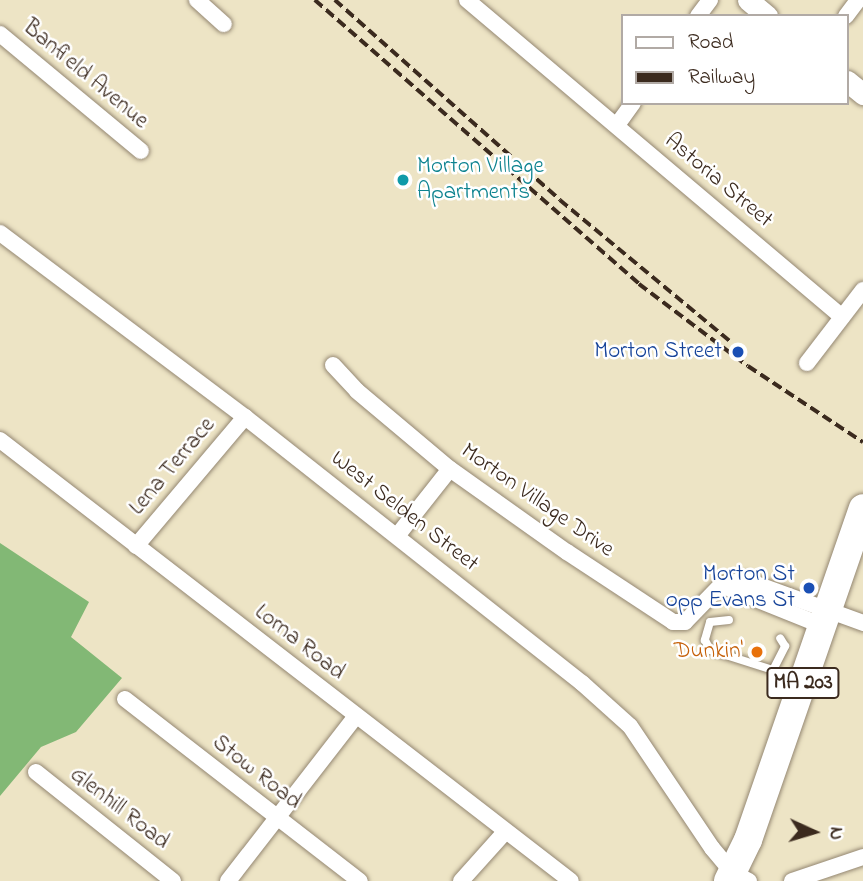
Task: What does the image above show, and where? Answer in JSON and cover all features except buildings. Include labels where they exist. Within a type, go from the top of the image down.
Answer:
[{"type":"highway","name":"MA 203","points":[[737,878],[863,508]]},
{"type":"main road","points":[[748,0],[765,14]]},
{"type":"main road","points":[[849,83],[863,94]]},
{"type":"street","points":[[197,0],[224,24]]},
{"type":"street","name":"Astoria Street","points":[[467,0],[842,317]]},
{"type":"street","name":"Banfield Avenue","points":[[0,34],[141,151]]},
{"type":"street","points":[[617,125],[632,105]]},
{"type":"street","name":"West Selden Street","points":[[0,233],[246,417],[489,608],[631,726],[693,822],[737,878]]},
{"type":"street","points":[[807,363],[863,290]]},
{"type":"street","name":"Morton Village Drive","points":[[333,365],[358,391],[450,469],[567,552],[673,622],[685,622],[721,585],[745,580],[825,617],[863,623]]},
{"type":"street","name":"Lena Terrace","points":[[136,546],[246,417]]},
{"type":"street","name":"Lorna Road","points":[[0,440],[570,881]]},
{"type":"street","points":[[397,536],[450,469]]},
{"type":"street","name":"Stow Road","points":[[125,699],[360,881]]},
{"type":"street","points":[[228,881],[356,716]]},
{"type":"street","name":"Glenhill Road","points":[[36,772],[173,881]]},
{"type":"street","points":[[461,881],[505,832]]},
{"type":"street","points":[[792,881],[863,857]]},
{"type":"lane","points":[[729,620],[710,622],[705,640],[710,650],[774,670],[785,646],[780,638]]},
{"type":"green space","points":[[0,543],[89,602],[71,637],[122,678],[76,732],[41,747],[0,796]]},
{"type":"railway","points":[[315,0],[639,284],[748,366],[863,442]]},
{"type":"railway","points":[[335,0],[560,200],[731,342]]},
{"type":"place","name":"Morton Village Apartments","points":[[403,180]]},
{"type":"place","name":"Morton Street","points":[[738,352]]},
{"type":"place","name":"Morton St opp Evans St","points":[[809,588]]},
{"type":"place","name":"Dunkin'","points":[[757,652]]}]
